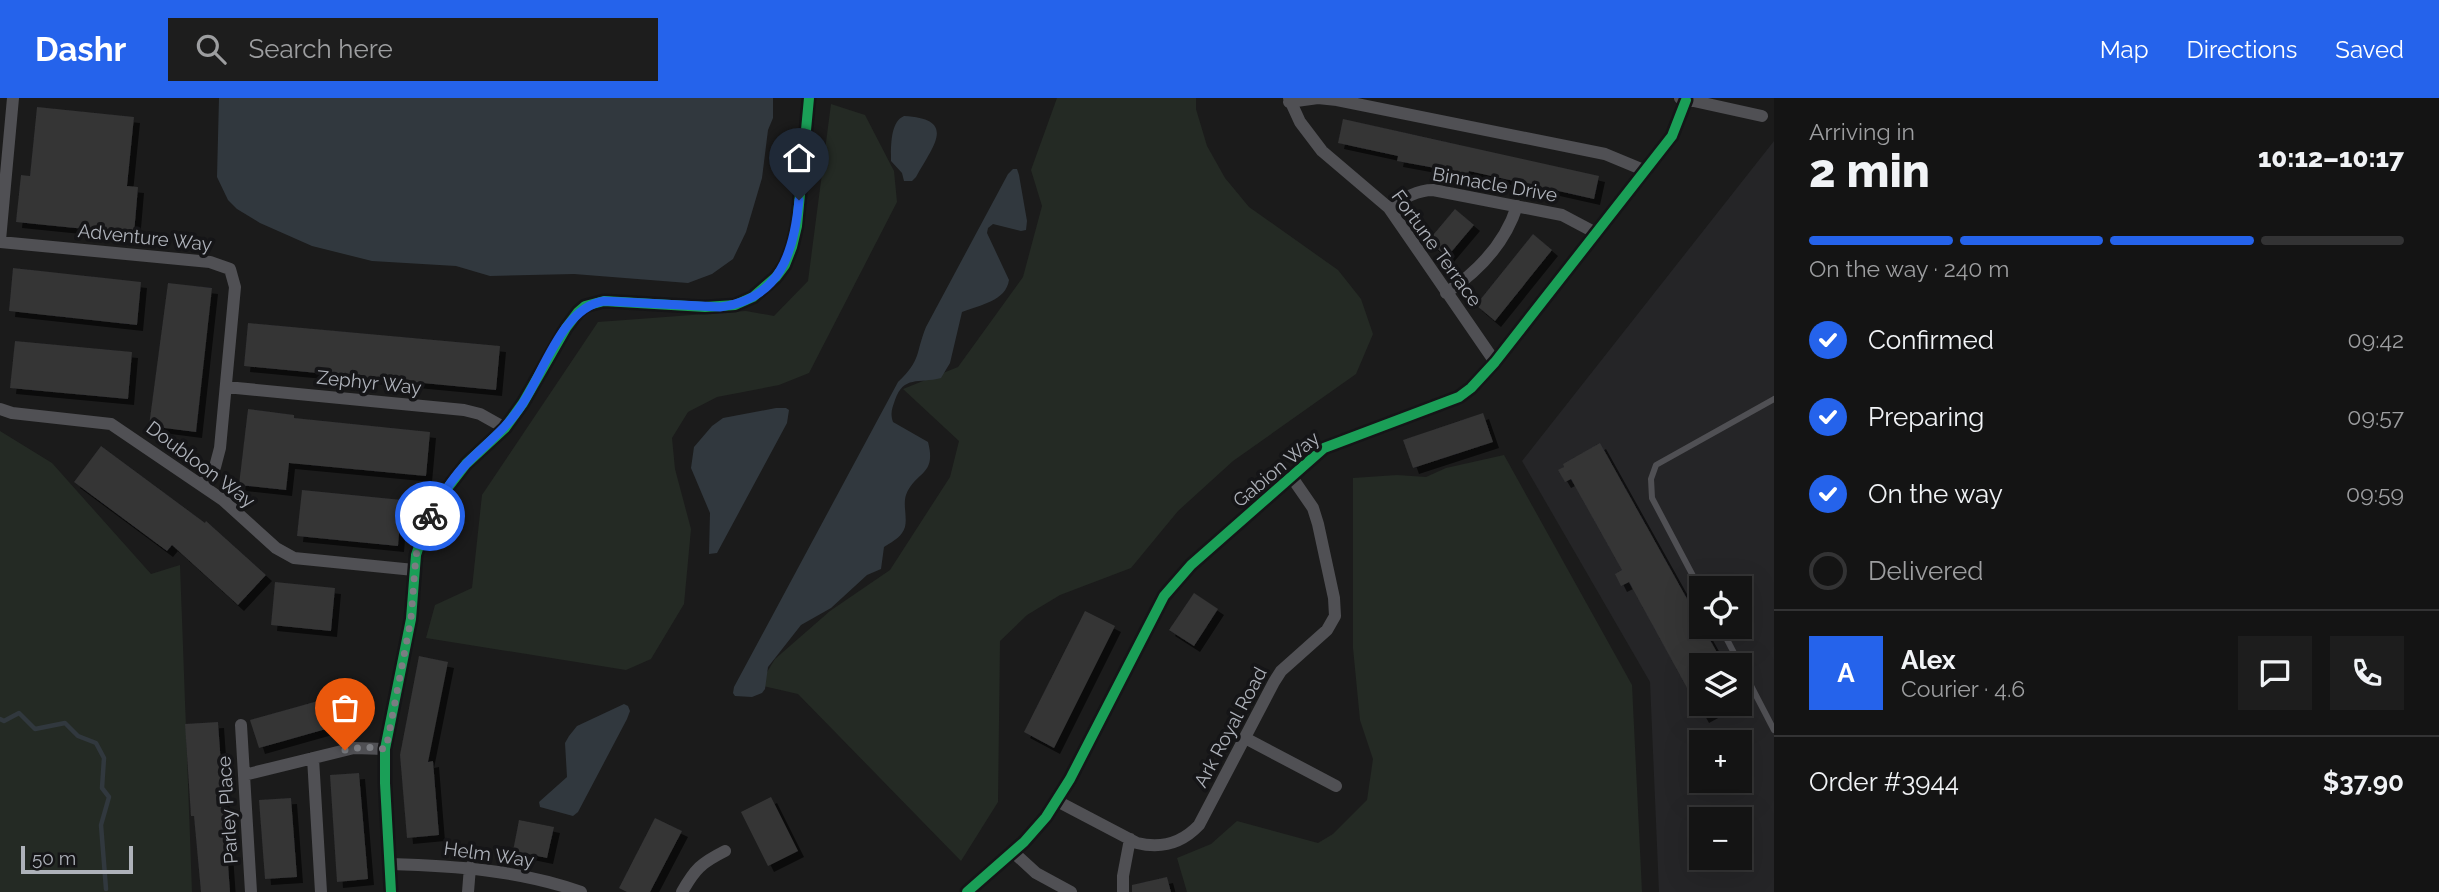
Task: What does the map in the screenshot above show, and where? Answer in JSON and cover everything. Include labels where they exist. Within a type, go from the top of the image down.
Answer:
[{"type":"street","points":[[0,241],[13,98]]},
{"type":"street","points":[[380,892],[391,892],[385,783],[386,749],[411,619],[414,570],[420,540],[439,499],[466,464],[505,428],[523,403],[566,328],[586,306],[604,301],[705,307],[735,305],[753,297],[776,277],[788,256],[797,226],[809,98]]},
{"type":"street","points":[[1682,99],[1762,116]]},
{"type":"street","name":"Gabion Way","points":[[967,892],[1035,831],[1057,801],[1164,596],[1191,565],[1324,448],[1459,397],[1471,388],[1495,362],[1672,136],[1682,99]]},
{"type":"street","points":[[1289,100],[1337,100],[1605,154],[1646,171]]},
{"type":"street","name":"Fortune Terrace","points":[[1289,100],[1300,122],[1322,151],[1389,208],[1495,362]]},
{"type":"street","name":"Binnacle Drive","points":[[1389,208],[1422,190],[1433,190],[1562,215],[1596,233]]},
{"type":"street","points":[[1446,293],[1477,271],[1505,236],[1517,206]]},
{"type":"street","name":"Adventure Way","points":[[0,241],[210,262],[230,269],[235,287],[218,458],[202,485]]},
{"type":"street","name":"Zephyr Way","points":[[226,387],[464,410],[480,414],[505,428]]},
{"type":"street","name":"Doubloon Way","points":[[0,409],[12,413],[111,424],[223,500],[276,548],[294,558],[414,570]]},
{"type":"street","name":"Ark Royal Road","points":[[1057,801],[1146,845],[1176,842],[1199,825],[1281,671],[1327,630],[1335,616],[1334,598],[1318,524],[1309,500],[1292,476]]},
{"type":"street","name":"Parley Place","points":[[241,725],[251,892]]},
{"type":"street","points":[[1245,738],[1336,786]]},
{"type":"street","points":[[244,775],[354,748],[386,749]]},
{"type":"street","points":[[313,758],[321,892]]},
{"type":"street","points":[[1123,892],[1130,839]]},
{"type":"street","points":[[682,892],[695,869],[725,851]]},
{"type":"street","points":[[1013,852],[1043,878],[1071,892]]},
{"type":"street","name":"Helm Way","points":[[390,864],[470,867],[524,877],[581,892]]},
{"type":"street","points":[[468,892],[470,867]]},
{"type":"lane","points":[[1693,576],[1652,498],[1651,479],[1656,465],[1774,399]]},
{"type":"lane","points":[[1727,639],[1774,730]]},
{"type":"shaded area","points":[[219,98],[773,98],[773,118],[768,130],[762,178],[746,232],[733,259],[712,274],[688,283],[574,274],[490,276],[456,266],[372,261],[312,246],[260,223],[237,209],[228,200],[217,177]]},
{"type":"shaded area","points":[[1057,98],[1196,98],[1196,109],[1207,146],[1225,178],[1249,207],[1338,270],[1361,299],[1373,334],[1356,374],[1233,461],[1178,511],[1131,568],[1060,595],[1027,615],[1000,641],[998,802],[961,861],[798,694],[759,685],[775,659],[830,611],[890,570],[950,477],[959,441],[903,389],[958,367],[1023,277],[1042,206],[1031,170]]},
{"type":"shaded area","points":[[831,104],[865,115],[894,171],[897,202],[809,373],[779,385],[717,397],[688,412],[672,438],[675,469],[691,529],[684,604],[651,659],[626,670],[426,638],[435,605],[472,588],[482,495],[598,322],[746,311],[774,316],[808,281]]},
{"type":"shaded area","points":[[904,116],[931,122],[936,128],[937,136],[912,181],[904,181],[902,173],[891,161],[894,129],[899,119]]},
{"type":"shaded area","points":[[1774,141],[1774,892],[1659,892],[1650,682],[1522,461]]},
{"type":"shaded area","points":[[1013,169],[1017,169],[1019,175],[1027,221],[1026,230],[993,224],[987,233],[1009,280],[1007,287],[998,298],[962,312],[950,363],[941,378],[907,384],[899,392],[893,406],[893,422],[928,442],[930,453],[927,467],[906,495],[904,529],[884,547],[881,569],[867,575],[831,608],[801,625],[768,667],[762,693],[752,697],[735,696],[734,687],[898,382],[915,362],[926,327]]},
{"type":"shaded area","points":[[776,408],[789,410],[787,423],[717,553],[709,554],[710,513],[691,468],[694,447],[712,426],[723,418]]},
{"type":"shaded area","points":[[0,431],[52,463],[151,574],[180,565],[192,892],[0,892]]},
{"type":"shaded area","points":[[1504,455],[1632,685],[1642,892],[1187,892],[1177,858],[1211,844],[1237,821],[1318,843],[1333,834],[1367,800],[1373,759],[1360,720],[1353,648],[1353,478],[1397,475],[1426,477],[1446,468]]},
{"type":"shaded area","points":[[624,704],[630,711],[627,719],[578,812],[573,816],[540,807],[539,802],[567,777],[565,743],[577,726]]},
{"type":"building","points":[[37,107],[134,117],[127,186],[138,187],[134,234],[16,222],[21,175],[30,176]]},
{"type":"building","points":[[1343,119],[1599,176],[1594,199],[1469,171],[1468,174],[1397,161],[1398,156],[1338,143]]},
{"type":"building","points":[[1455,209],[1474,225],[1447,257],[1428,241]]},
{"type":"building","points":[[1533,234],[1552,250],[1495,321],[1476,305]]},
{"type":"building","points":[[13,268],[141,282],[137,325],[9,311]]},
{"type":"building","points":[[168,283],[212,288],[196,432],[149,426]]},
{"type":"building","points":[[248,323],[500,346],[496,390],[244,366]]},
{"type":"building","points":[[15,341],[132,352],[128,399],[10,388]]},
{"type":"building","points":[[248,409],[294,415],[294,418],[430,432],[426,476],[289,463],[286,490],[239,485]]},
{"type":"building","points":[[1483,413],[1493,442],[1413,468],[1403,440]]},
{"type":"building","points":[[1600,443],[1689,602],[1689,639],[1709,639],[1717,653],[1689,653],[1689,691],[1629,582],[1621,586],[1615,574],[1622,570],[1571,479],[1565,482],[1558,470],[1564,467],[1563,464]]},
{"type":"building","points":[[101,446],[205,523],[206,521],[266,575],[238,605],[172,545],[167,551],[74,482]]},
{"type":"building","points":[[302,490],[402,500],[398,546],[297,536]]},
{"type":"building","points":[[275,582],[335,588],[331,631],[271,625]]},
{"type":"building","points":[[1194,593],[1218,609],[1194,646],[1169,630]]},
{"type":"building","points":[[1085,611],[1115,626],[1054,748],[1024,732]]},
{"type":"building","points":[[419,656],[448,662],[428,762],[433,761],[439,835],[407,838],[400,755]]},
{"type":"building","points":[[343,694],[351,722],[259,748],[250,720]]},
{"type":"building","points":[[218,722],[230,892],[201,892],[194,816],[191,816],[185,724]]},
{"type":"building","points":[[359,773],[368,879],[337,882],[330,775]]},
{"type":"building","points":[[771,797],[798,851],[768,866],[741,812]]},
{"type":"building","points":[[291,798],[297,877],[265,879],[259,800]]},
{"type":"building","points":[[655,818],[682,831],[650,892],[627,892],[619,888]]},
{"type":"building","points":[[519,820],[554,827],[547,858],[513,851]]},
{"type":"building","points":[[1167,877],[1171,892],[1132,892],[1132,885]]},
{"type":"waterway","points":[[0,719],[4,721],[19,713],[35,729],[65,723],[78,736],[96,743],[104,758],[102,788],[109,797],[101,825],[106,889]]},
{"type":"cycle path","points":[[391,892],[385,749],[411,619],[416,555],[427,522],[439,499],[466,464],[505,428],[523,403],[566,328],[585,306],[604,301],[705,307],[735,305],[753,297],[776,277],[785,265],[797,226],[809,98]]},
{"type":"cycle path","points":[[967,892],[1024,842],[1046,817],[1070,779],[1164,596],[1191,565],[1324,448],[1459,397],[1471,388],[1495,362],[1672,136],[1686,100]]},
{"type":"way so far","points":[[345,750],[364,747],[386,749],[414,600],[416,555],[430,516]]},
{"type":"route","points":[[430,516],[439,499],[466,464],[513,418],[578,312],[594,302],[604,301],[720,307],[735,305],[753,297],[765,288],[785,265],[797,226],[799,200]]}]
